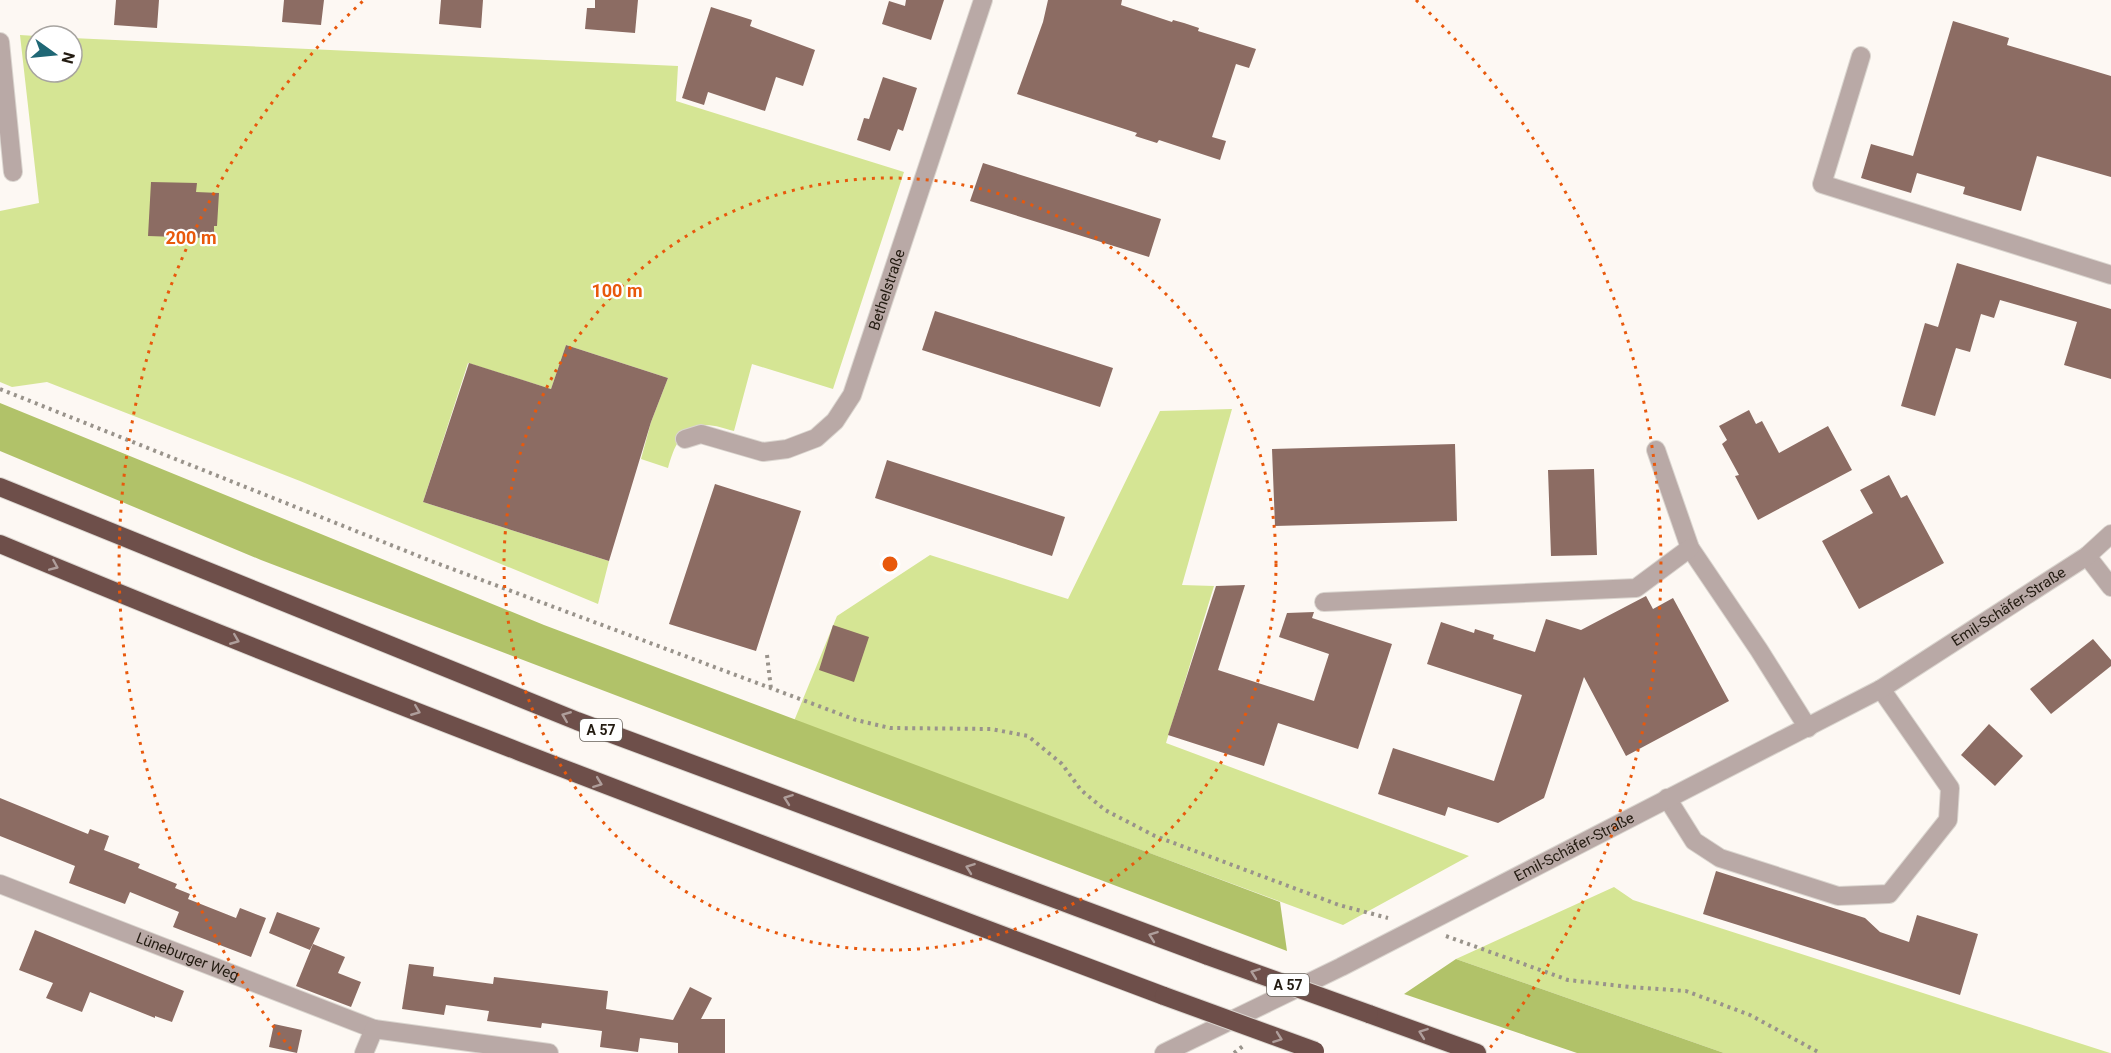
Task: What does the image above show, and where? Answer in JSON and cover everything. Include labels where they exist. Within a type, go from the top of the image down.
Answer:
[{"type":"highway","name":"A 57","points":[[0,487],[577,721],[1208,956],[1477,1053]]},
{"type":"highway","points":[[0,544],[135,600],[547,763],[1318,1052]]},
{"type":"street","name":"Bethelstraße","points":[[685,440],[701,434],[763,452],[787,448],[816,438],[835,421],[852,395],[983,0]]},
{"type":"street","points":[[0,42],[13,172]]},
{"type":"street","points":[[1862,56],[1822,184],[2111,275]]},
{"type":"street","points":[[1656,450],[1690,548],[1808,728]]},
{"type":"street","name":"Emil-Schäfer-Straße","points":[[1164,1053],[1341,967],[1881,689],[2086,556],[2111,534]]},
{"type":"street","points":[[1324,602],[1636,588],[1690,548]]},
{"type":"street","points":[[2086,556],[2111,587]]},
{"type":"street","points":[[1667,798],[1694,841],[1720,858],[1838,896],[1889,894],[1948,820],[1950,788],[1881,689]]},
{"type":"street","name":"Lüneburger Weg","points":[[0,884],[374,1029],[549,1053]]},
{"type":"street","points":[[364,1053],[374,1029]]},
{"type":"path","points":[[0,389],[431,561],[856,720],[890,728],[991,729],[1028,736],[1062,764],[1081,790],[1105,810],[1155,836],[1340,905],[1419,927],[1568,980],[1686,991],[1750,1015],[1820,1053]]},
{"type":"path","points":[[767,655],[771,689]]},
{"type":"green space","points":[[20,35],[24,35],[24,70]]},
{"type":"green space","points":[[84,39],[678,66],[676,101],[904,172],[833,389],[752,364],[734,431],[706,425],[690,430],[680,439],[668,468],[641,459],[651,422],[668,378],[566,345],[551,389],[468,363],[423,502],[609,561],[598,604],[300,481],[47,382],[12,387],[0,382],[0,211],[39,203],[26,84],[84,84]]},
{"type":"green space","points":[[0,403],[544,625],[1280,902],[1287,951],[261,560],[0,451]]},
{"type":"green space","points":[[1232,409],[1182,585],[1214,586],[1166,743],[1469,856],[1343,925],[794,721],[837,616],[930,555],[1068,599],[1160,411]]},
{"type":"green space","points":[[1614,887],[1633,900],[2110,1053],[1724,1053],[1456,959]]},
{"type":"green space","points":[[1456,959],[1724,1053],[1577,1053],[1404,994]]},
{"type":"building","points":[[116,0],[159,0],[157,28],[114,25]]},
{"type":"building","points":[[284,0],[324,0],[321,25],[282,22]]},
{"type":"building","points":[[441,0],[483,0],[481,28],[439,24]]},
{"type":"building","points":[[595,0],[638,0],[635,33],[585,29],[587,8],[595,8]]},
{"type":"building","points":[[906,0],[944,0],[931,40],[882,24],[889,1],[905,6]]},
{"type":"building","points":[[1048,0],[1122,0],[1121,5],[1172,22],[1173,20],[1184,23],[1199,28],[1198,31],[1256,49],[1249,68],[1236,64],[1212,137],[1226,141],[1220,160],[1159,140],[1157,143],[1135,136],[1137,133],[1017,94],[1043,22]]},
{"type":"building","points":[[711,7],[752,20],[750,26],[815,50],[803,86],[776,77],[765,111],[708,92],[704,105],[682,98]]},
{"type":"building","points":[[1953,21],[2009,38],[2007,45],[2111,76],[2111,177],[2037,156],[2021,211],[1963,194],[1965,187],[1917,173],[1911,193],[1861,178],[1871,144],[1913,156]]},
{"type":"building","points":[[883,77],[917,88],[903,131],[898,129],[890,151],[857,140],[864,118],[869,119]]},
{"type":"building","points":[[983,163],[1161,219],[1149,257],[970,201]]},
{"type":"building","points":[[151,182],[197,183],[196,192],[219,193],[217,226],[214,226],[214,235],[206,235],[206,238],[148,236]]},
{"type":"building","points":[[1957,263],[2111,309],[2111,379],[2064,365],[2077,322],[2000,300],[1994,318],[1981,314],[1970,352],[1956,348],[1935,416],[1901,406],[1925,323],[1938,327]]},
{"type":"building","points":[[935,311],[1113,368],[1100,407],[922,350]]},
{"type":"building","points":[[566,345],[668,378],[651,422],[609,561],[423,502],[469,363],[551,389]]},
{"type":"building","points":[[1749,410],[1756,424],[1762,421],[1779,453],[1828,426],[1852,470],[1758,520],[1735,476],[1739,475],[1722,444],[1727,440],[1719,426]]},
{"type":"building","points":[[1455,444],[1457,521],[1275,526],[1272,449]]},
{"type":"building","points":[[887,460],[1065,517],[1052,556],[875,498]]},
{"type":"building","points":[[1594,469],[1597,555],[1551,556],[1548,470]]},
{"type":"building","points":[[1889,475],[1901,498],[1907,495],[1944,563],[1859,609],[1822,541],[1873,513],[1860,490]]},
{"type":"building","points":[[715,484],[801,511],[756,651],[669,624]]},
{"type":"building","points":[[1245,585],[1218,670],[1314,701],[1329,654],[1279,637],[1287,613],[1314,612],[1312,618],[1392,644],[1358,749],[1278,723],[1264,766],[1168,735],[1216,586]]},
{"type":"building","points":[[1646,596],[1653,609],[1673,598],[1729,701],[1626,756],[1584,677],[1544,798],[1498,823],[1448,807],[1445,816],[1378,794],[1393,748],[1494,781],[1522,695],[1427,664],[1441,622],[1474,633],[1475,629],[1494,635],[1493,639],[1535,652],[1546,619],[1581,630]]},
{"type":"building","points":[[833,625],[869,637],[854,682],[819,670]]},
{"type":"building","points":[[2093,639],[2111,660],[2111,666],[2051,714],[2030,689]]},
{"type":"building","points":[[1989,724],[2023,756],[1995,786],[1961,755]]},
{"type":"building","points":[[0,798],[88,834],[90,829],[109,836],[104,850],[140,864],[138,868],[177,884],[175,888],[190,894],[188,899],[236,918],[240,908],[266,918],[251,957],[173,927],[179,912],[130,892],[125,904],[69,883],[75,866],[0,836]]},
{"type":"building","points":[[1716,871],[1865,918],[1880,932],[1909,942],[1917,915],[1978,934],[1960,995],[1703,914]]},
{"type":"building","points":[[277,912],[320,928],[310,950],[269,933]]},
{"type":"building","points":[[35,930],[184,991],[172,1022],[155,1016],[155,1018],[90,992],[82,1012],[46,998],[53,983],[19,970]]},
{"type":"building","points":[[313,944],[345,957],[338,973],[361,982],[351,1007],[296,986]]},
{"type":"building","points":[[409,964],[434,967],[433,976],[493,984],[494,977],[608,991],[606,1009],[673,1020],[690,987],[712,998],[701,1019],[725,1019],[725,1053],[678,1053],[678,1043],[640,1038],[638,1052],[600,1047],[602,1031],[542,1023],[541,1028],[487,1021],[489,1011],[446,1005],[444,1015],[402,1009]]},
{"type":"building","points":[[274,1024],[302,1030],[297,1053],[269,1047]]}]
